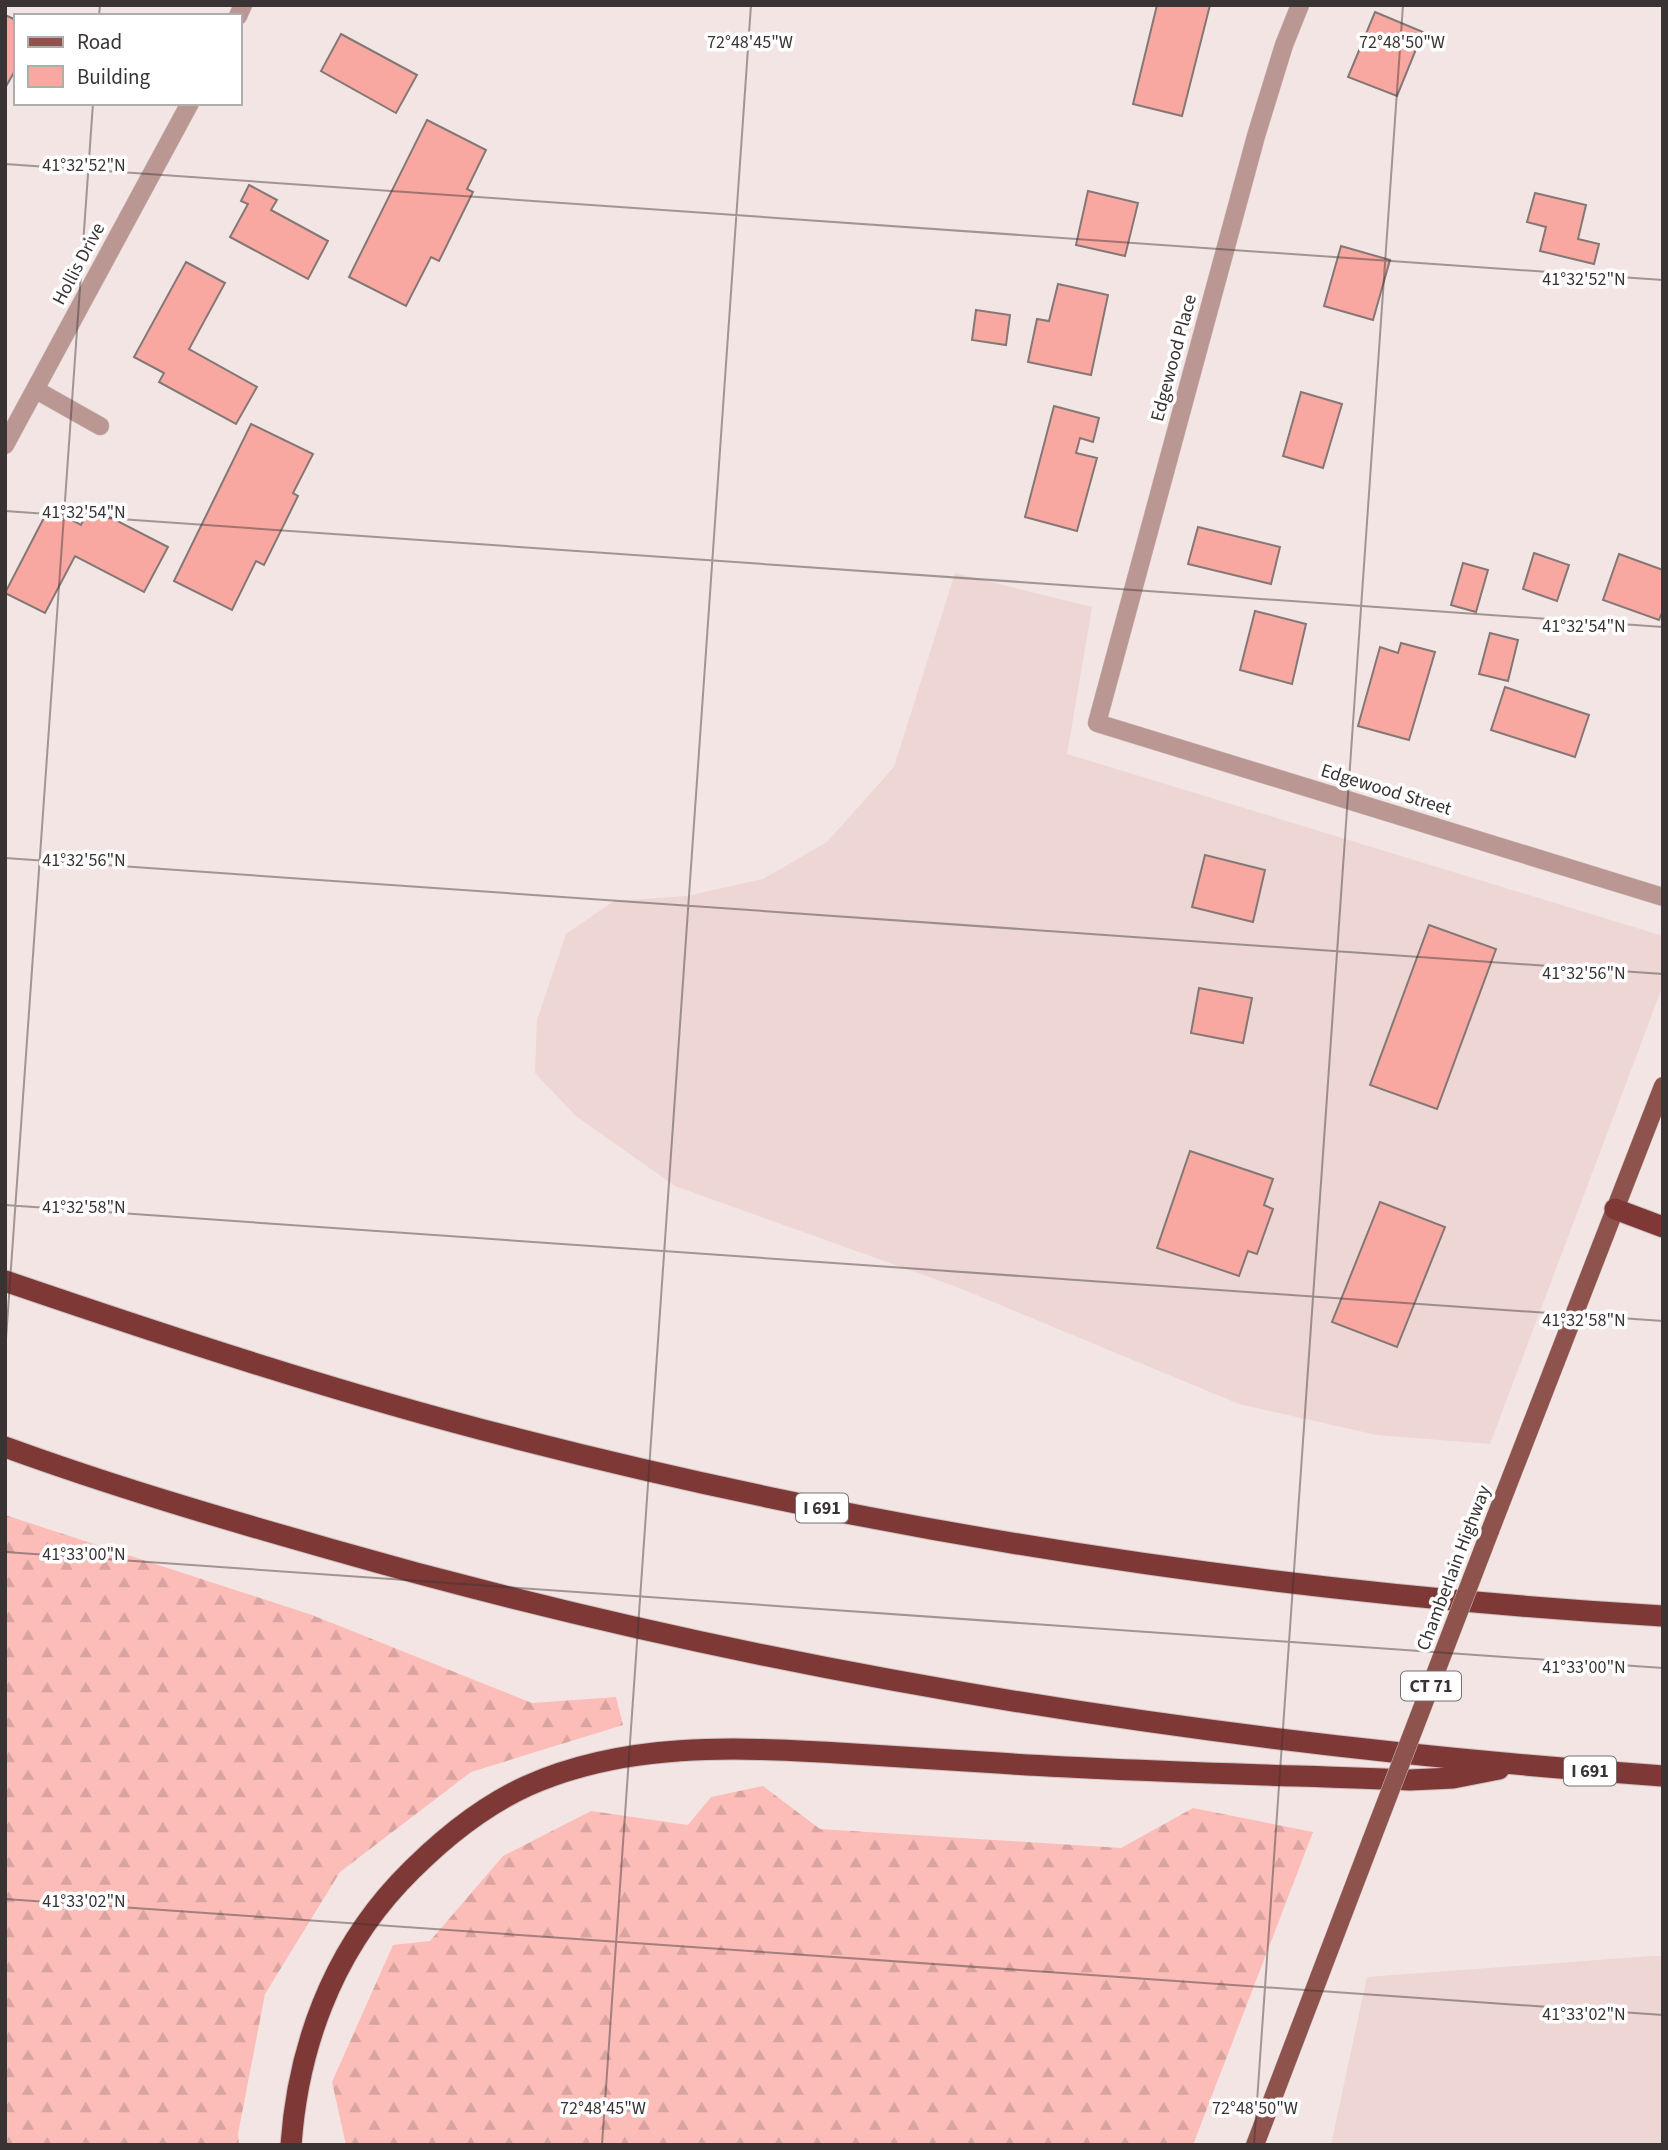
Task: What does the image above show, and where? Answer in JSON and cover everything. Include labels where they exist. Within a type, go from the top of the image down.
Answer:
[{"type":"highway","points":[[1615,1209],[1663,1227]]},
{"type":"highway","name":"I 691","points":[[5,1281],[203,1347],[418,1412],[578,1454],[766,1497],[1017,1543],[1282,1582],[1481,1603],[1663,1616]]},
{"type":"highway","name":"I 691","points":[[5,1447],[362,1559],[560,1611],[882,1679],[1070,1711],[1283,1740],[1518,1765],[1663,1776]]},
{"type":"highway","points":[[291,2145],[302,2074],[316,2021],[337,1969],[366,1922],[405,1878],[462,1826],[508,1796],[565,1771],[632,1755],[711,1748],[1055,1766],[1410,1780],[1453,1779],[1518,1765]]},
{"type":"main road","name":"Chamberlain Highway","points":[[1255,2145],[1663,1086]]},
{"type":"street","name":"Edgewood Place","points":[[1097,723],[1256,136],[1284,45],[1300,5]]},
{"type":"street","name":"Hollis Drive","points":[[5,445],[189,105]]},
{"type":"street","points":[[36,390],[100,426]]},
{"type":"street","name":"Edgewood Street","points":[[1097,723],[1663,897]]},
{"type":"shaded area","points":[[955,573],[1092,607],[1067,754],[1663,936],[1663,985],[1490,1444],[1377,1435],[1239,1404],[957,1287],[675,1186],[576,1116],[535,1073],[537,1020],[566,934],[614,901],[687,896],[763,879],[827,842],[894,767]]},
{"type":"shaded area","points":[[1663,1956],[1663,2145],[1331,2145],[1367,1977]]},
{"type":"green space","points":[[5,1515],[312,1615],[532,1703],[616,1697],[623,1725],[471,1772],[340,1872],[265,1994],[238,2134],[239,2145],[5,2145]]},
{"type":"green space","points":[[763,1786],[820,1829],[1121,1848],[1193,1808],[1313,1832],[1193,2145],[346,2145],[332,2082],[393,1945],[430,1941],[503,1856],[591,1811],[688,1825],[711,1797]]},
{"type":"building","points":[[1157,5],[1210,5],[1182,116],[1133,104]]},
{"type":"building","points":[[1375,12],[1423,32],[1397,96],[1348,77]]},
{"type":"building","points":[[5,15],[14,19],[14,72],[5,88]]},
{"type":"building","points":[[341,34],[417,75],[396,113],[321,71]]},
{"type":"building","points":[[427,120],[486,150],[467,189],[473,192],[439,261],[431,257],[406,306],[349,277]]},
{"type":"building","points":[[249,185],[277,200],[271,210],[328,241],[308,279],[230,237],[248,204],[241,201]]},
{"type":"building","points":[[1088,191],[1138,203],[1125,256],[1076,245]]},
{"type":"building","points":[[1535,193],[1586,205],[1578,239],[1599,244],[1594,264],[1540,251],[1546,227],[1527,222]]},
{"type":"building","points":[[1341,246],[1390,260],[1373,320],[1324,306]]},
{"type":"building","points":[[186,262],[225,283],[189,349],[257,387],[236,424],[159,382],[164,373],[134,357]]},
{"type":"building","points":[[1058,284],[1108,295],[1091,375],[1028,362],[1037,319],[1049,321]]},
{"type":"building","points":[[976,310],[1010,315],[1006,345],[972,340]]},
{"type":"building","points":[[1301,392],[1342,404],[1323,468],[1283,456]]},
{"type":"building","points":[[1054,406],[1099,418],[1093,442],[1080,438],[1076,453],[1097,458],[1077,531],[1025,517]]},
{"type":"building","points":[[251,424],[313,454],[293,493],[298,496],[264,565],[256,561],[232,610],[174,581]]},
{"type":"building","points":[[90,507],[168,547],[144,592],[75,556],[45,613],[5,593],[49,508],[81,525]]},
{"type":"building","points":[[1198,527],[1280,547],[1271,584],[1188,564]]},
{"type":"building","points":[[1534,553],[1569,565],[1557,601],[1523,589]]},
{"type":"building","points":[[1619,554],[1663,570],[1663,610],[1659,620],[1603,600]]},
{"type":"building","points":[[1463,563],[1488,570],[1476,612],[1451,605]]},
{"type":"building","points":[[1255,611],[1306,624],[1292,684],[1240,670]]},
{"type":"building","points":[[1490,633],[1518,640],[1508,681],[1479,674]]},
{"type":"building","points":[[1401,643],[1435,652],[1409,740],[1358,726],[1380,647],[1398,653]]},
{"type":"building","points":[[1505,687],[1589,715],[1575,757],[1491,730]]},
{"type":"building","points":[[1205,855],[1265,870],[1253,922],[1192,907]]},
{"type":"building","points":[[1429,925],[1496,949],[1437,1109],[1370,1085]]},
{"type":"building","points":[[1199,988],[1252,998],[1243,1043],[1191,1033]]},
{"type":"building","points":[[1190,1151],[1273,1179],[1264,1205],[1273,1209],[1257,1254],[1248,1251],[1239,1276],[1157,1248]]},
{"type":"building","points":[[1380,1202],[1445,1227],[1397,1347],[1332,1322]]}]
